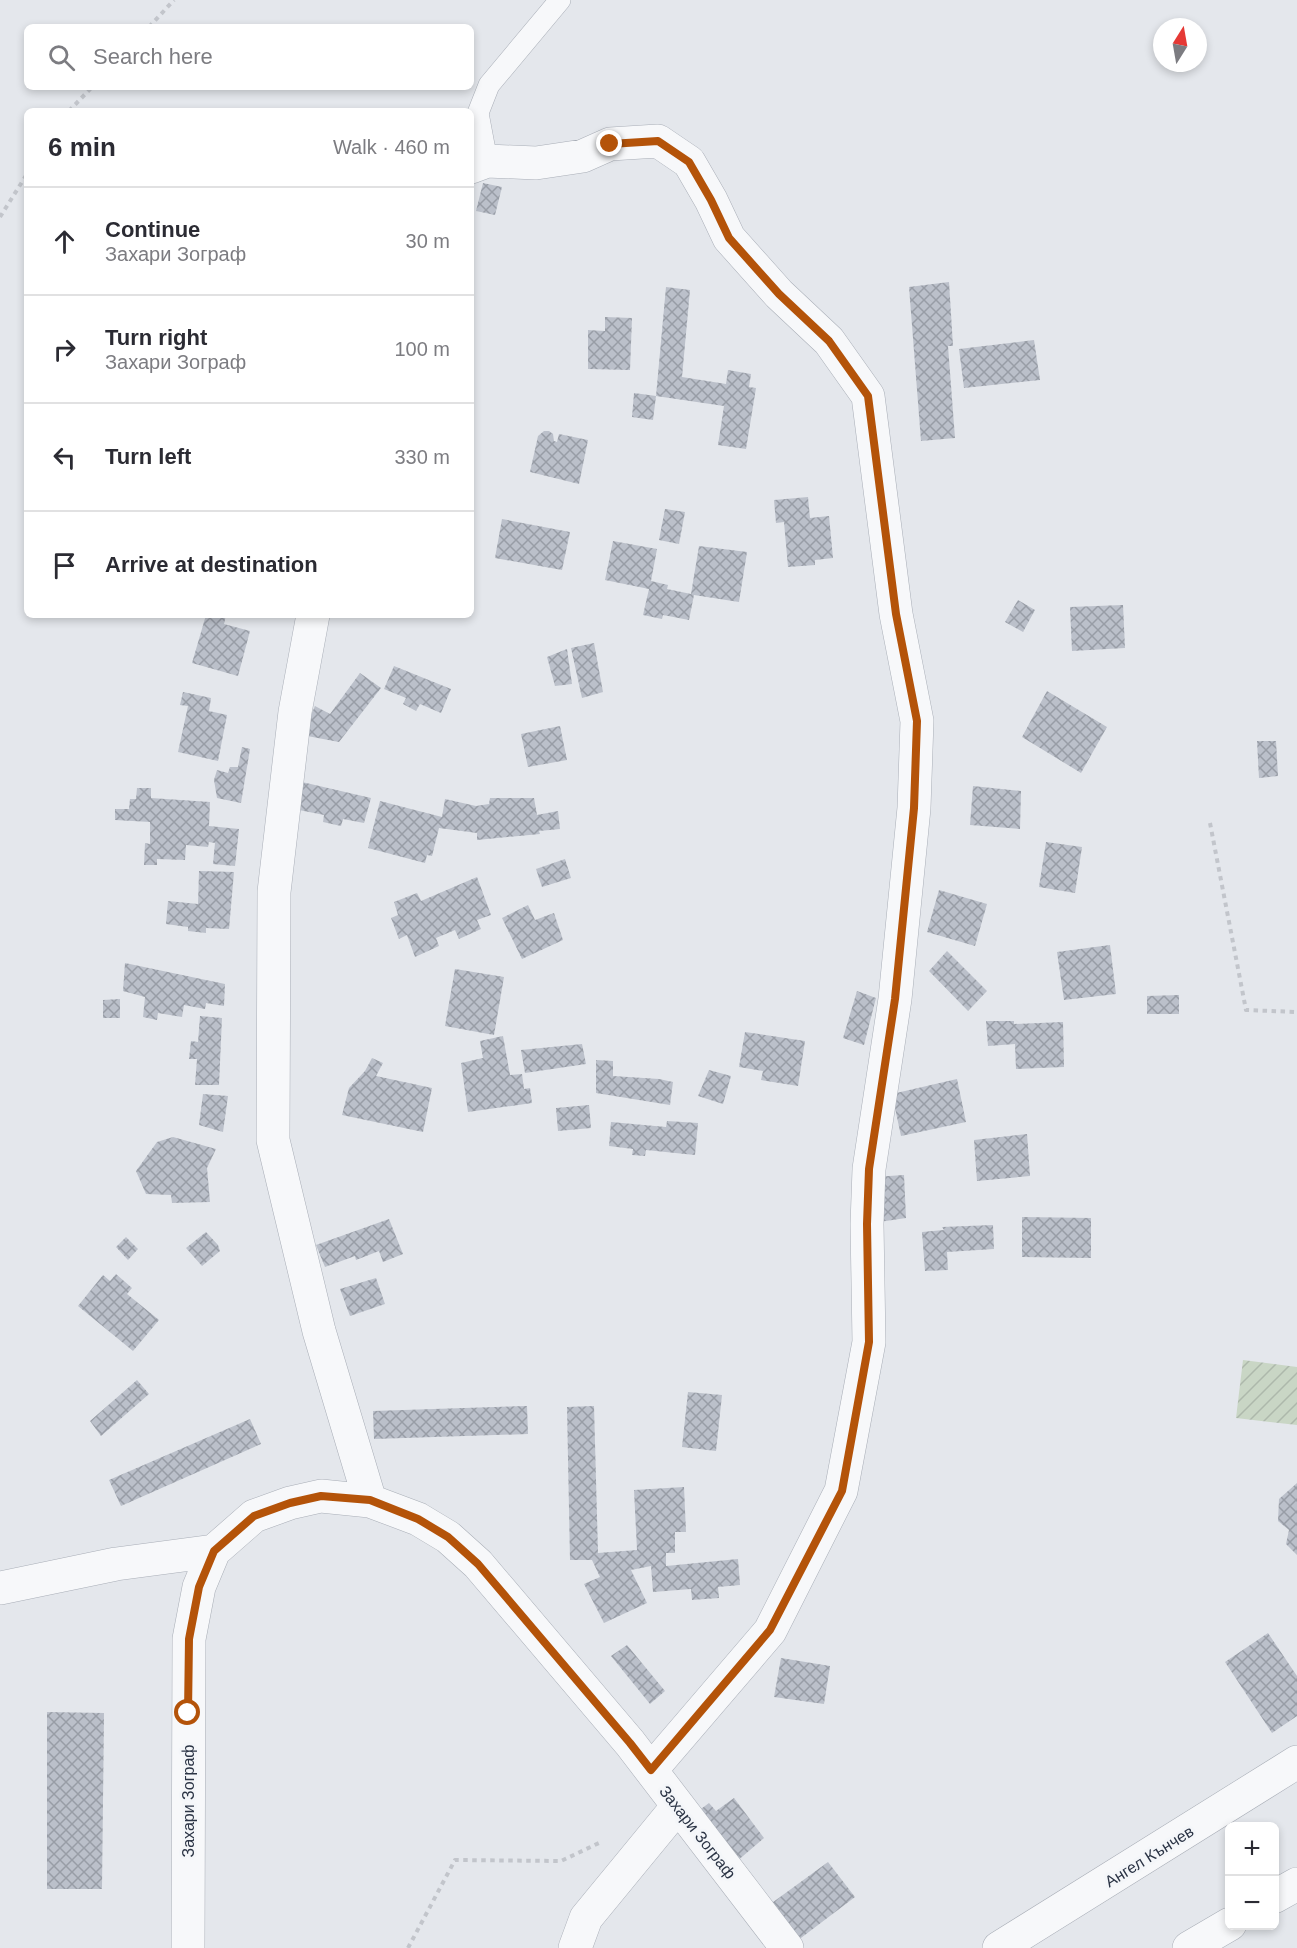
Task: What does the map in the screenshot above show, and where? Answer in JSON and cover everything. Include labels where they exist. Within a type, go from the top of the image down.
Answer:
[{"type":"street","points":[[479,164],[536,163],[583,156],[610,144],[658,141],[689,162],[729,238],[779,294],[829,341],[868,396],[896,614],[917,721],[914,808],[896,987],[869,1169],[867,1224],[869,1342],[842,1491],[770,1630],[651,1770]]},
{"type":"street","points":[[312,618],[295,712],[274,892],[273,1140],[319,1331],[370,1500]]},
{"type":"street","name":"Захари Зограф","points":[[188,1948],[189,1639],[199,1587],[214,1551],[254,1516],[290,1503],[321,1496],[370,1500],[418,1519],[448,1537],[478,1564],[651,1770],[787,1948]]},
{"type":"street","points":[[0,1588],[116,1564],[214,1551]]},
{"type":"street","name":"Ангел Кънчев","points":[[999,1948],[1297,1762]]},
{"type":"street","points":[[575,1948],[586,1918],[678,1806]]},
{"type":"street","points":[[1279,1895],[1297,1884]]},
{"type":"street","points":[[1188,1948],[1228,1932]]},
{"type":"lane","points":[[479,164],[478,112],[489,85],[560,0]]},
{"type":"path","points":[[152,24],[174,0]]},
{"type":"path","points":[[72,108],[89,90]]},
{"type":"path","points":[[0,216],[24,179]]},
{"type":"path","points":[[1210,823],[1246,1010],[1297,1012]]},
{"type":"path","points":[[408,1948],[455,1860],[561,1861],[604,1841]]},
{"type":"green space","points":[[1243,1360],[1297,1367],[1297,1425],[1236,1418]]},
{"type":"building","points":[[483,183],[502,187],[495,215],[476,211]]},
{"type":"building","points":[[949,282],[953,346],[948,346],[955,438],[921,441],[909,287]]},
{"type":"building","points":[[666,287],[690,290],[682,377],[726,384],[728,370],[751,374],[749,387],[756,388],[746,449],[718,445],[724,406],[656,396]]},
{"type":"building","points":[[605,317],[632,318],[630,370],[588,369],[588,330],[605,331]]},
{"type":"building","points":[[1034,340],[1040,380],[964,388],[959,349]]},
{"type":"building","points":[[634,393],[656,396],[653,420],[632,417]]},
{"type":"building","points":[[544,431],[553,434],[554,441],[557,442],[559,434],[588,440],[579,484],[530,472],[538,436]]},
{"type":"building","points":[[808,497],[810,518],[829,516],[833,558],[815,560],[815,565],[788,567],[784,522],[776,523],[774,500]]},
{"type":"building","points":[[665,509],[685,512],[679,544],[659,540]]},
{"type":"building","points":[[502,519],[570,532],[562,570],[495,558]]},
{"type":"building","points":[[613,541],[657,549],[651,581],[668,585],[667,589],[691,594],[699,546],[747,552],[739,602],[694,595],[689,620],[663,615],[662,619],[643,615],[649,589],[605,580]]},
{"type":"building","points":[[1018,600],[1035,610],[1023,632],[1005,622]]},
{"type":"building","points":[[1123,605],[1125,648],[1072,651],[1070,607]]},
{"type":"building","points":[[205,618],[225,618],[224,624],[250,631],[238,676],[192,663]]},
{"type":"building","points":[[594,643],[603,692],[582,698],[571,648]]},
{"type":"building","points":[[567,649],[572,684],[555,686],[547,657]]},
{"type":"building","points":[[394,666],[451,689],[441,713],[420,704],[416,711],[403,704],[406,698],[384,689]]},
{"type":"building","points":[[360,673],[381,688],[339,742],[302,735],[315,706],[330,714]]},
{"type":"building","points":[[1047,691],[1107,727],[1081,773],[1022,737]]},
{"type":"building","points":[[183,692],[211,698],[209,711],[227,715],[218,761],[178,752],[188,706],[180,705]]},
{"type":"building","points":[[560,726],[567,760],[528,767],[521,734]]},
{"type":"building","points":[[1257,741],[1276,741],[1278,776],[1259,778]]},
{"type":"building","points":[[242,747],[250,749],[241,803],[217,798],[214,780],[217,770],[228,773],[230,767],[238,767]]},
{"type":"building","points":[[302,782],[371,798],[364,823],[343,819],[341,826],[323,822],[324,815],[299,810]]},
{"type":"building","points":[[973,786],[1021,791],[1020,829],[970,825]]},
{"type":"building","points":[[137,788],[151,788],[151,798],[210,802],[209,826],[239,829],[235,866],[213,864],[215,843],[209,842],[208,847],[186,845],[185,860],[157,859],[157,865],[144,865],[145,843],[150,844],[150,822],[115,820],[115,809],[129,809],[130,799],[136,799]]},
{"type":"building","points":[[490,798],[534,798],[537,815],[558,811],[560,829],[539,831],[540,834],[477,840],[477,833],[439,828],[432,856],[427,855],[425,863],[368,848],[380,801],[442,817],[445,799],[476,806],[489,804]]},
{"type":"building","points":[[1046,842],[1082,847],[1075,893],[1039,887]]},
{"type":"building","points":[[565,859],[571,878],[542,887],[536,869]]},
{"type":"building","points":[[199,871],[234,872],[229,929],[206,928],[206,933],[188,931],[188,927],[166,924],[168,901],[198,904]]},
{"type":"building","points":[[477,877],[491,915],[477,920],[481,929],[459,939],[455,930],[436,938],[439,946],[415,957],[407,935],[399,939],[391,918],[398,915],[394,902],[417,893],[421,901]]},
{"type":"building","points":[[939,890],[987,904],[975,946],[927,932]]},
{"type":"building","points":[[528,905],[535,920],[554,913],[563,940],[522,959],[502,918]]},
{"type":"building","points":[[1110,945],[1116,994],[1064,1000],[1057,952]]},
{"type":"building","points":[[947,951],[987,991],[968,1011],[929,971]]},
{"type":"building","points":[[125,963],[225,984],[224,1006],[206,1003],[205,1009],[184,1005],[182,1017],[158,1013],[157,1020],[143,1017],[145,997],[123,991]]},
{"type":"building","points":[[455,969],[504,977],[494,1035],[445,1026]]},
{"type":"building","points":[[857,991],[876,998],[864,1045],[843,1038]]},
{"type":"building","points":[[1179,995],[1179,1014],[1147,1014],[1147,996]]},
{"type":"building","points":[[120,999],[120,1018],[103,1018],[103,1000]]},
{"type":"building","points":[[200,1016],[222,1018],[219,1085],[195,1085],[197,1059],[189,1059],[191,1041],[198,1042]]},
{"type":"building","points":[[986,1021],[1014,1021],[1014,1024],[1063,1022],[1064,1067],[1016,1069],[1015,1044],[988,1046]]},
{"type":"building","points":[[745,1032],[805,1041],[798,1086],[761,1080],[763,1071],[739,1067]]},
{"type":"building","points":[[503,1036],[510,1075],[522,1074],[524,1089],[530,1088],[532,1103],[468,1112],[461,1063],[483,1058],[480,1041]]},
{"type":"building","points":[[582,1044],[586,1064],[525,1073],[521,1050]]},
{"type":"building","points":[[372,1058],[383,1063],[376,1076],[432,1088],[423,1132],[342,1115],[349,1088],[365,1071]]},
{"type":"building","points":[[596,1060],[613,1061],[613,1076],[673,1082],[670,1105],[596,1093]]},
{"type":"building","points":[[709,1070],[731,1076],[723,1104],[698,1096]]},
{"type":"building","points":[[957,1079],[966,1122],[901,1136],[892,1094]]},
{"type":"building","points":[[203,1094],[228,1096],[223,1132],[199,1125]]},
{"type":"building","points":[[589,1105],[591,1128],[558,1131],[556,1108]]},
{"type":"building","points":[[667,1121],[698,1123],[695,1155],[646,1150],[645,1156],[632,1155],[633,1149],[609,1146],[611,1122],[666,1127]]},
{"type":"building","points":[[1027,1134],[1030,1176],[977,1181],[974,1140]]},
{"type":"building","points":[[173,1137],[216,1149],[207,1168],[210,1202],[172,1203],[171,1195],[146,1194],[136,1171],[157,1142]]},
{"type":"building","points":[[904,1175],[906,1218],[879,1222],[874,1177]]},
{"type":"building","points":[[1022,1217],[1091,1218],[1091,1258],[1022,1257]]},
{"type":"building","points":[[389,1219],[403,1254],[383,1262],[379,1251],[356,1260],[355,1256],[325,1267],[316,1245]]},
{"type":"building","points":[[993,1225],[994,1249],[947,1252],[948,1270],[925,1271],[922,1232],[944,1230],[942,1227]]},
{"type":"building","points":[[206,1232],[218,1245],[220,1251],[202,1266],[186,1248]]},
{"type":"building","points":[[126,1237],[138,1249],[128,1260],[116,1247]]},
{"type":"building","points":[[116,1274],[132,1288],[127,1294],[159,1320],[133,1351],[78,1306],[103,1275],[110,1281]]},
{"type":"building","points":[[376,1278],[385,1304],[350,1316],[340,1289]]},
{"type":"building","points":[[137,1380],[149,1394],[101,1436],[90,1421]]},
{"type":"building","points":[[688,1392],[722,1395],[716,1451],[682,1447]]},
{"type":"building","points":[[527,1406],[528,1434],[374,1439],[373,1411]]},
{"type":"building","points":[[594,1406],[598,1553],[637,1550],[634,1490],[684,1487],[686,1532],[675,1532],[675,1553],[666,1553],[666,1566],[738,1559],[740,1585],[718,1587],[719,1598],[692,1600],[691,1589],[653,1592],[651,1566],[631,1570],[647,1603],[604,1623],[584,1584],[600,1577],[592,1560],[570,1560],[567,1407]]},
{"type":"building","points":[[250,1419],[261,1444],[121,1506],[109,1480]]},
{"type":"building","points":[[1297,1483],[1297,1555],[1286,1544],[1289,1530],[1278,1521],[1279,1499]]},
{"type":"building","points":[[1268,1633],[1297,1676],[1297,1716],[1272,1733],[1225,1662]]},
{"type":"building","points":[[627,1645],[665,1691],[650,1704],[611,1656]]},
{"type":"building","points":[[781,1658],[830,1666],[824,1704],[774,1697]]},
{"type":"building","points":[[47,1712],[104,1713],[102,1889],[47,1889]]},
{"type":"building","points":[[734,1798],[764,1838],[729,1868],[690,1817],[709,1803],[716,1811]]},
{"type":"building","points":[[828,1862],[855,1897],[793,1944],[765,1908]]},
{"type":"route","points":[[188,1713],[189,1639],[199,1587],[214,1551],[254,1516],[290,1503],[321,1496],[370,1500],[418,1519],[448,1537],[478,1564],[651,1770],[770,1630],[842,1491],[869,1342],[867,1224],[869,1169],[895,999],[914,808],[917,721],[896,614],[868,396],[829,341],[779,294],[729,238],[689,162],[658,141],[610,144]]}]
